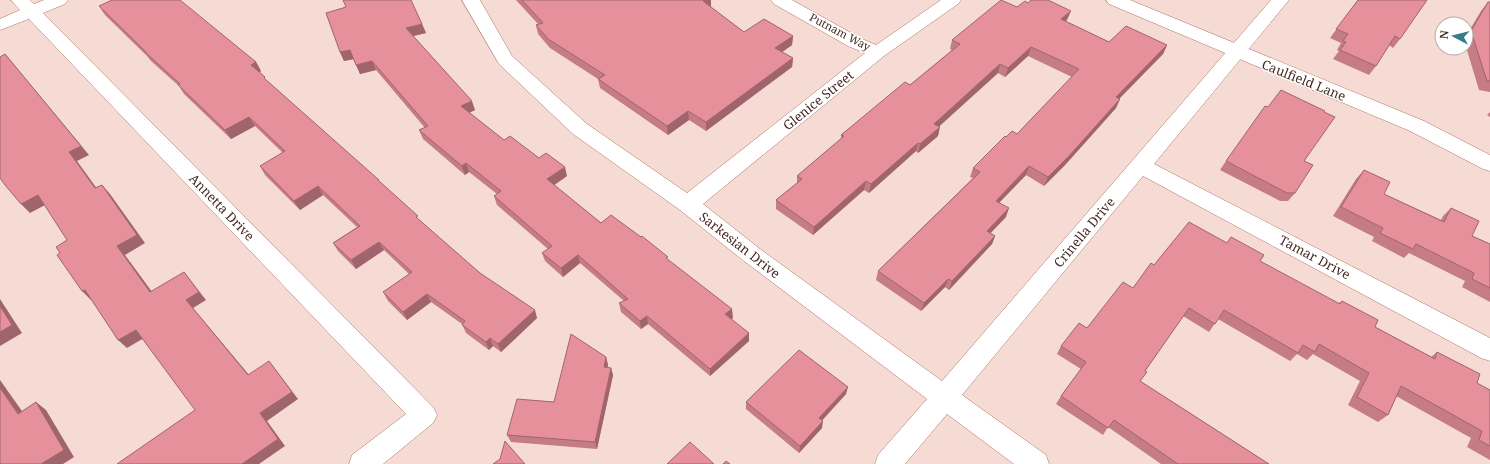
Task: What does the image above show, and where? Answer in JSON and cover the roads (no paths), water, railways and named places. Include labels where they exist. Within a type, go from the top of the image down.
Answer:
[{"type":"street","points":[[0,25],[26,6],[59,0]]},
{"type":"street","name":"Sarkesian Drive","points":[[471,0],[505,60],[580,129],[688,204],[752,255],[944,398],[1036,464]]},
{"type":"street","name":"Putnam Way","points":[[780,0],[854,42],[878,52]]},
{"type":"street","name":"Glenice Street","points":[[688,204],[878,52],[952,0]]},
{"type":"street","name":"Caulfield Lane","points":[[1115,0],[1208,38],[1236,52],[1417,126],[1490,164]]},
{"type":"street","name":"Crinella Drive","points":[[888,464],[1280,0]]},
{"type":"street","name":"Annetta Drive","points":[[26,6],[424,415],[362,464]]},
{"type":"street","name":"Tamar Drive","points":[[1140,166],[1490,350]]}]
